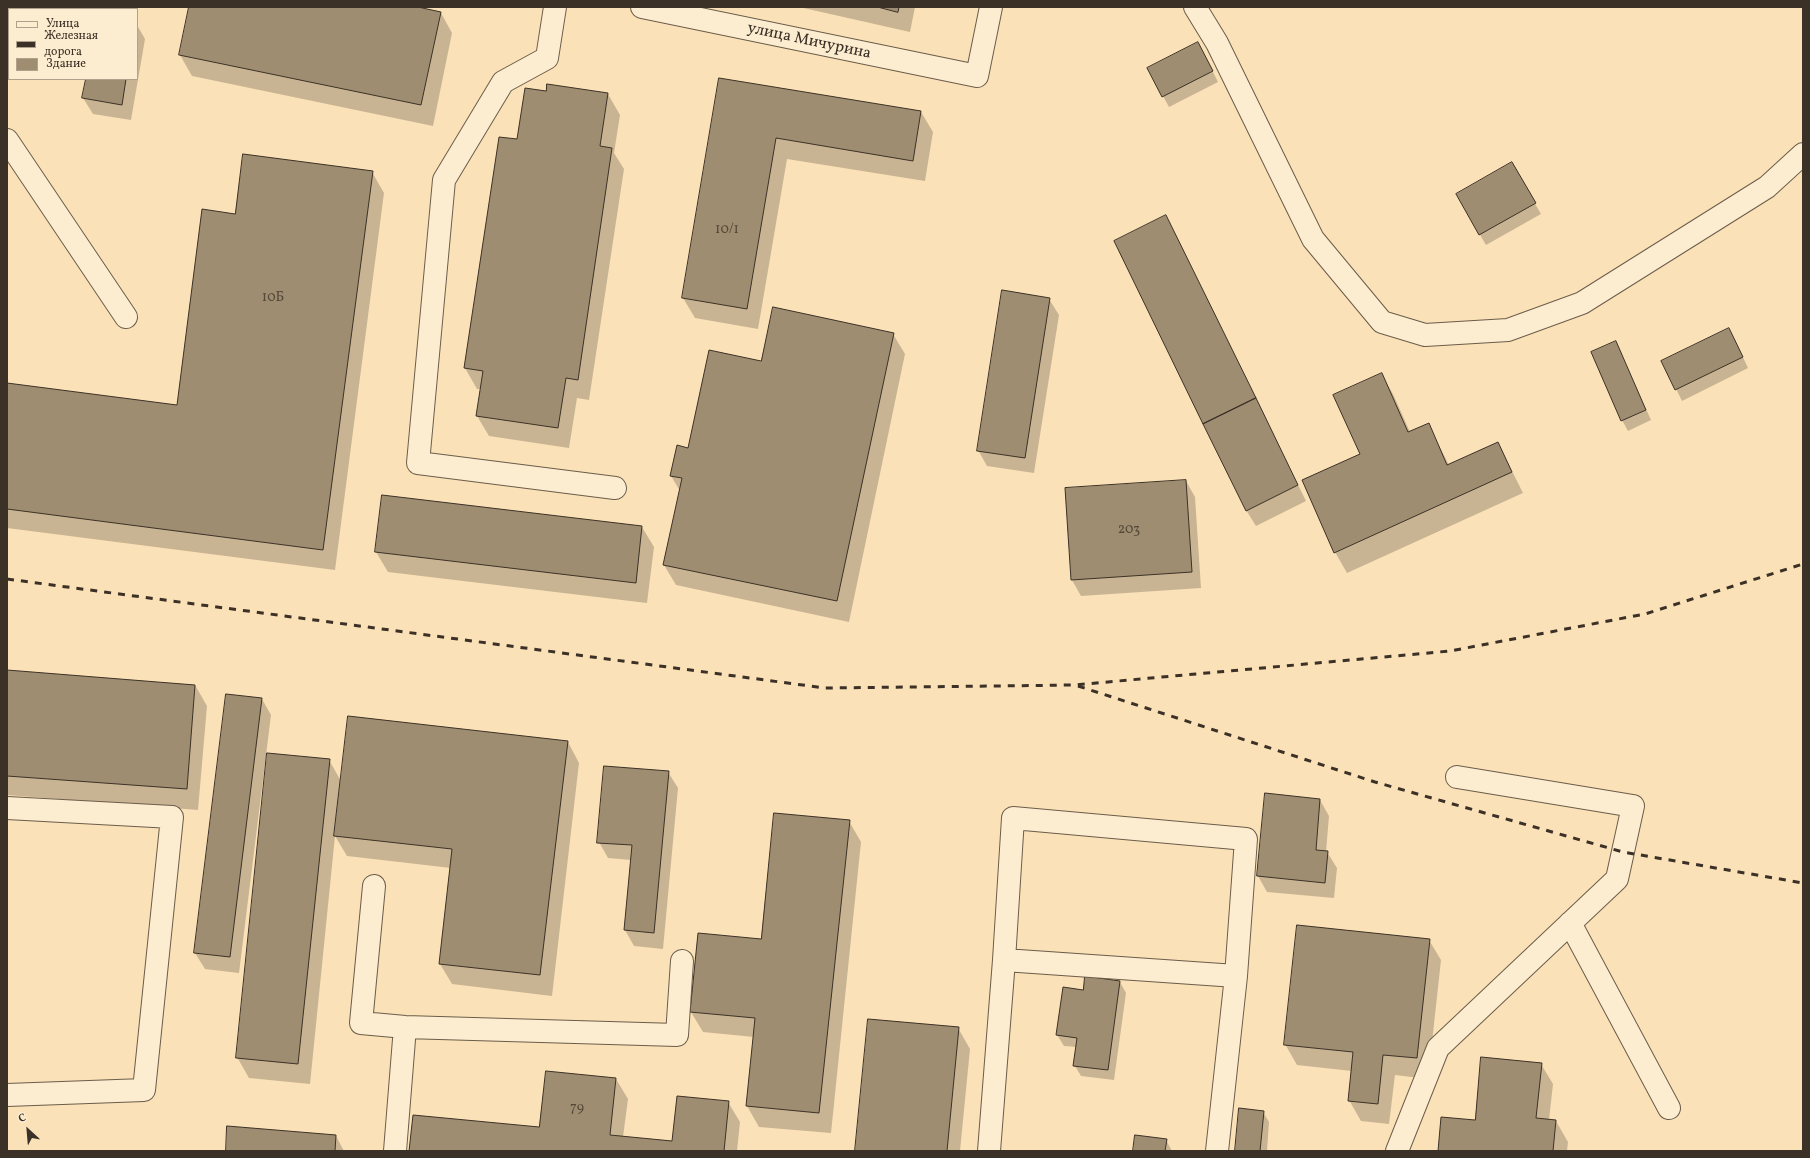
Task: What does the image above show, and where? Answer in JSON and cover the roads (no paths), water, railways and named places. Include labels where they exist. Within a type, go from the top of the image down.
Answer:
[{"type":"street","points":[[555,7],[547,58],[503,82],[444,180],[418,463],[615,488]]},
{"type":"street","name":"улица Мичурина","points":[[642,7],[976,76],[991,7]]},
{"type":"street","points":[[1195,7],[1217,43],[1313,239],[1382,322],[1425,335],[1508,330],[1582,303],[1767,187],[1803,154]]},
{"type":"street","points":[[7,140],[126,318]]},
{"type":"street","points":[[1397,1151],[1438,1048],[1617,879],[1633,806],[1457,777]]},
{"type":"street","points":[[7,808],[172,817],[144,1090],[7,1095]]},
{"type":"street","points":[[989,1151],[1004,960],[1013,818],[1246,839],[1236,976],[1218,1151]]},
{"type":"street","points":[[374,886],[361,1023],[405,1027],[677,1035],[682,961]]},
{"type":"street","points":[[1570,923],[1669,1108]]},
{"type":"street","points":[[1004,960],[1236,976]]},
{"type":"street","points":[[395,1151],[405,1027]]},
{"type":"railway","points":[[7,579],[825,688],[1074,685],[1450,651],[1645,614],[1803,564]]},
{"type":"railway","points":[[1078,686],[1375,782],[1623,852],[1803,883]]}]
